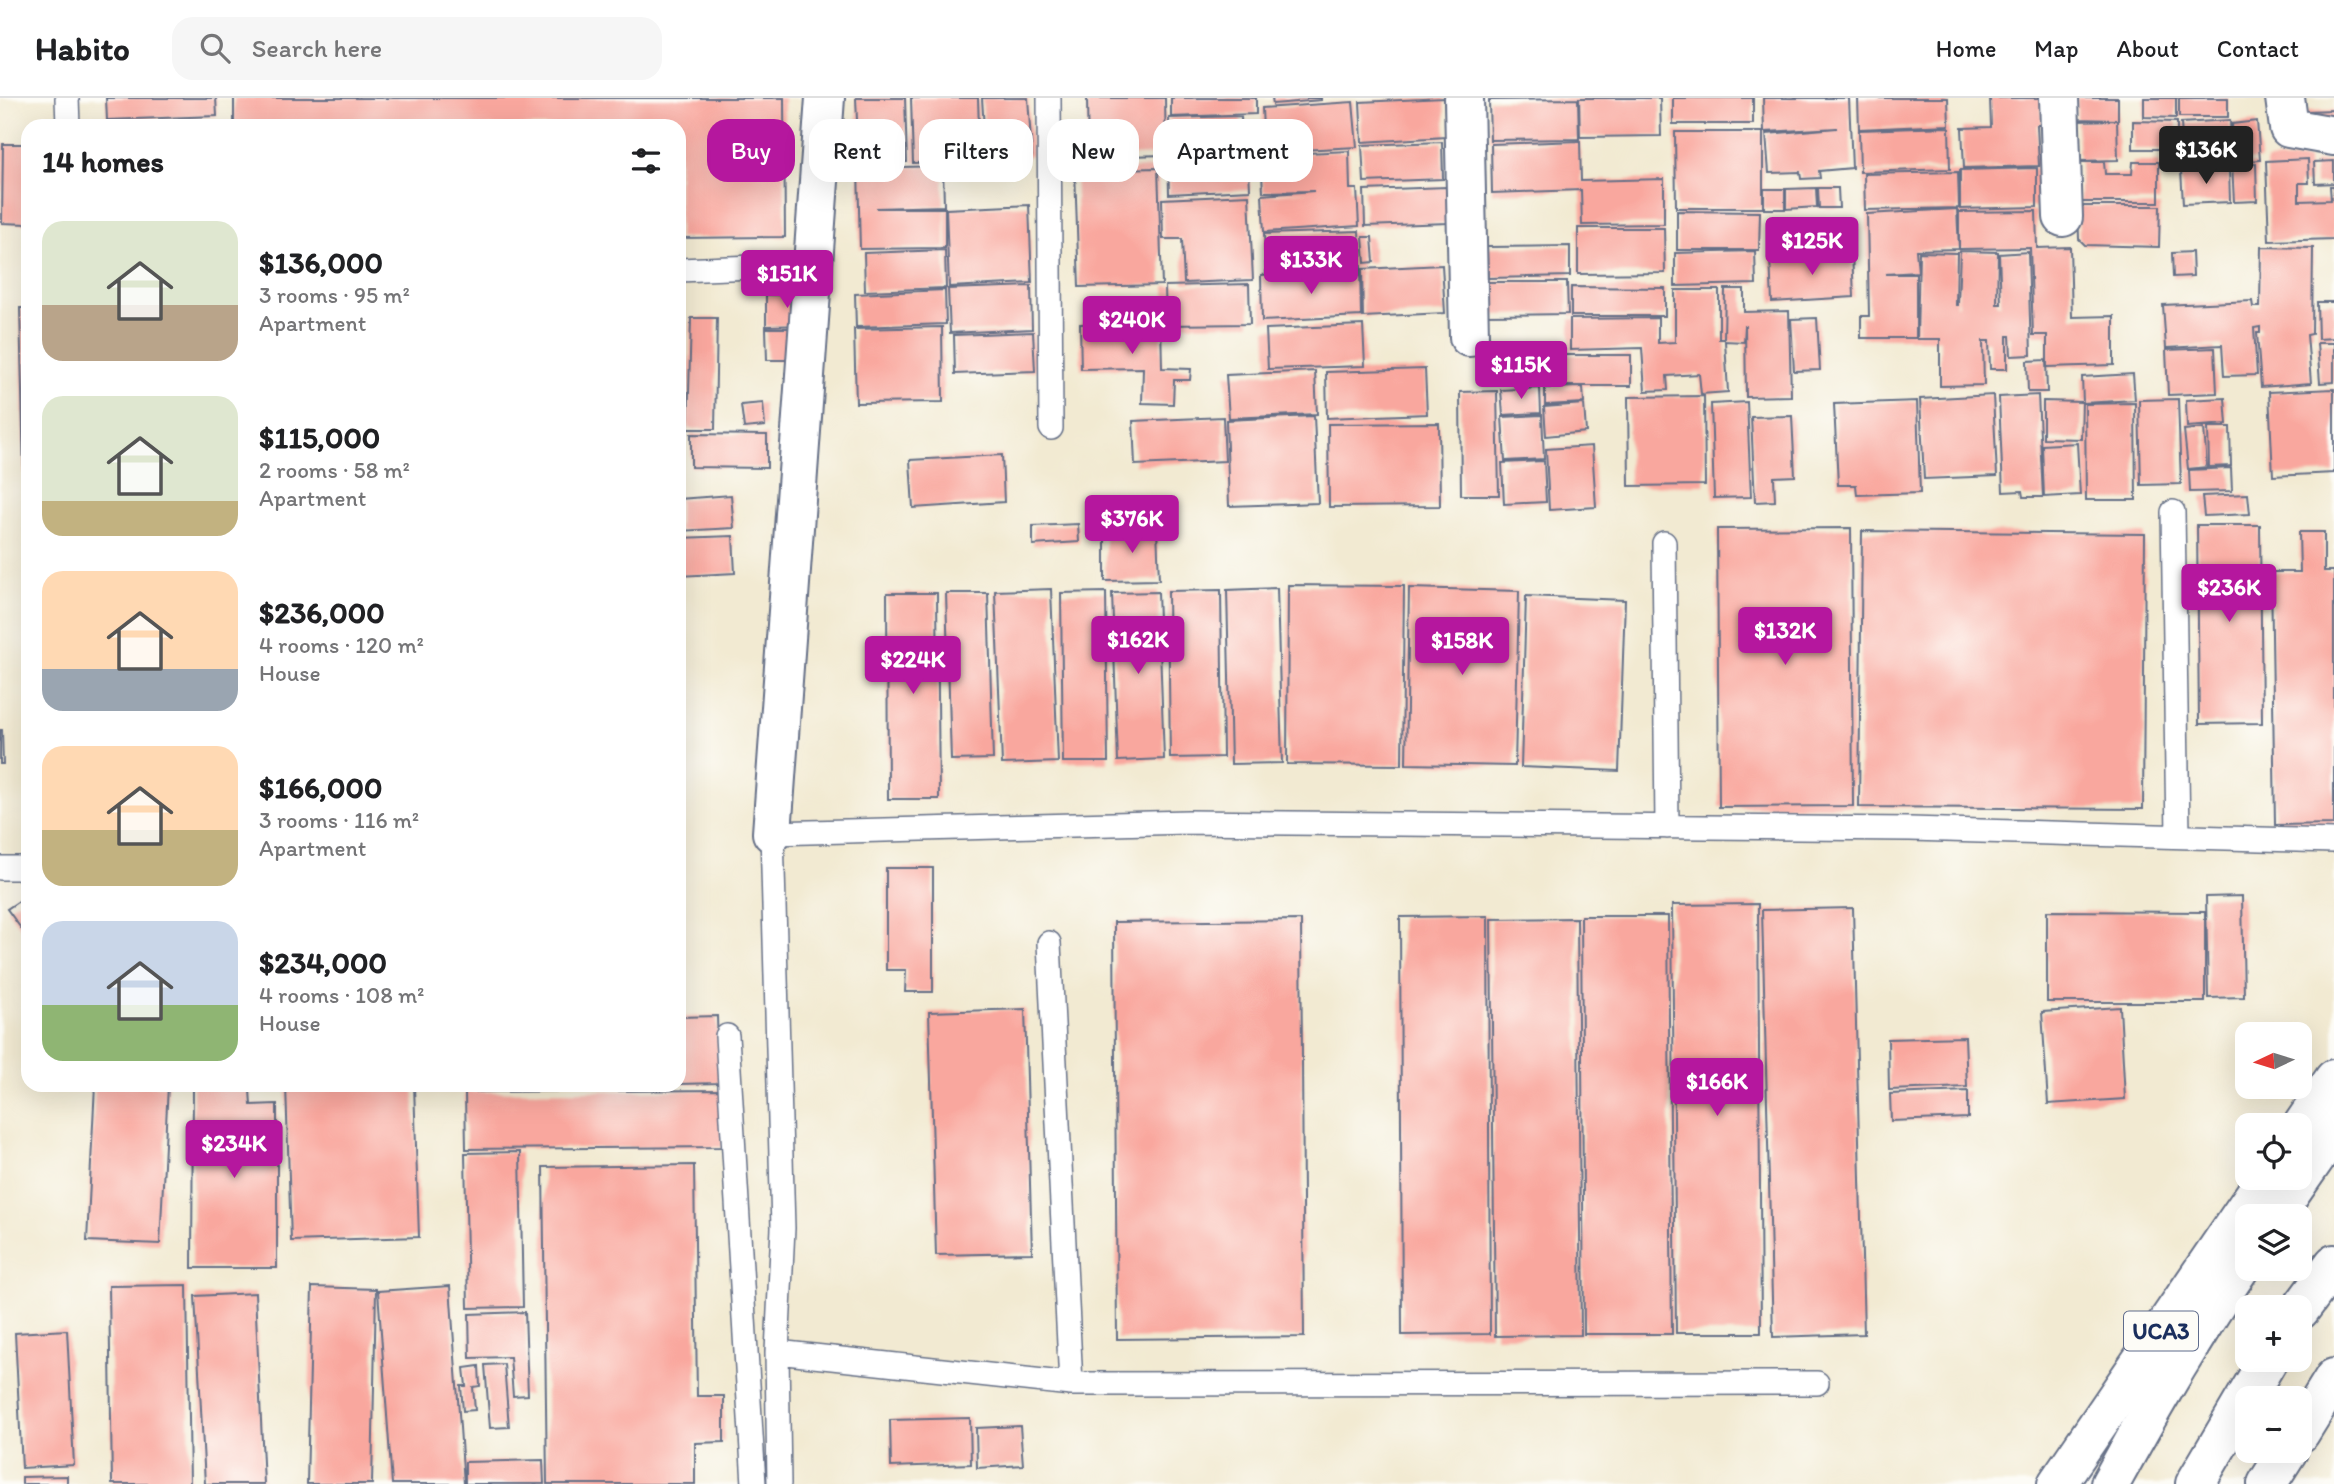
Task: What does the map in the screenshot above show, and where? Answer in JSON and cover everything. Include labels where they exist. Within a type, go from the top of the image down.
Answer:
[{"type":"street","points":[[772,833],[825,98]]},
{"type":"street","points":[[1464,98],[1469,337]]},
{"type":"street","points":[[2059,98],[2063,217]]},
{"type":"street","points":[[2285,98],[2289,128],[2334,136]]},
{"type":"street","points":[[2311,1113],[2334,1079]]},
{"type":"street","points":[[2283,1204],[2334,1131]]},
{"type":"street","name":"UCA3","points":[[2057,1484],[2258,1190]]},
{"type":"street","points":[[2311,1295],[2334,1264]]},
{"type":"street","name":"UCA3","points":[[2110,1484],[2211,1309],[2235,1274]]},
{"type":"street","points":[[2195,1484],[2261,1372]]},
{"type":"street","points":[[2312,1414],[2334,1378]]},
{"type":"street","points":[[2267,1484],[2280,1463]]},
{"type":"lane","points":[[67,98],[68,119]]},
{"type":"lane","points":[[1049,98],[1051,428]]},
{"type":"lane","points":[[686,270],[778,266]]},
{"type":"lane","points":[[2173,512],[2178,836]]},
{"type":"lane","points":[[1664,542],[1667,827]]},
{"type":"lane","points":[[779,1484],[777,1352],[783,1228],[772,833],[1188,822],[1910,830],[2334,841]]},
{"type":"lane","points":[[0,868],[21,868]]},
{"type":"lane","points":[[1049,943],[1071,1384]]},
{"type":"lane","points":[[727,1036],[754,1484]]},
{"type":"lane","points":[[777,1352],[1071,1384],[1817,1383]]},
{"type":"building","points":[[106,98],[216,98],[217,116],[107,119]]},
{"type":"building","points":[[234,98],[784,98],[784,119],[707,119],[707,182],[785,182],[785,237],[686,238],[686,119],[234,119]]},
{"type":"building","points":[[856,98],[905,98],[907,162],[905,119],[857,119]]},
{"type":"building","points":[[911,98],[978,98],[979,119],[919,119],[919,163],[913,163]]},
{"type":"building","points":[[982,98],[1028,98],[1029,119],[983,119]]},
{"type":"building","points":[[1087,98],[1165,98],[1165,119],[1153,119],[1153,155],[1139,156],[1139,119],[1087,119]]},
{"type":"building","points":[[1171,98],[1256,98],[1256,114],[1171,117]]},
{"type":"building","points":[[1272,98],[1321,98],[1321,100],[1273,104]]},
{"type":"building","points":[[1444,98],[1446,137],[1362,142],[1360,102]]},
{"type":"building","points":[[1579,98],[1660,98],[1661,136],[1580,137]]},
{"type":"building","points":[[1673,98],[1753,98],[1753,124],[1673,124]]},
{"type":"building","points":[[1763,98],[1849,98],[1852,168],[1819,171],[1820,178],[1801,179],[1800,172],[1769,173],[1766,134],[1837,128],[1764,132]]},
{"type":"building","points":[[1858,98],[1948,98],[1949,125],[1859,129]]},
{"type":"building","points":[[1990,98],[2041,98],[2042,125],[2037,125],[2039,166],[1964,168],[1962,128],[1991,127]]},
{"type":"building","points":[[2077,98],[2118,98],[2118,120],[2077,119]]},
{"type":"building","points":[[2144,98],[2176,98],[2176,118],[2144,117]]},
{"type":"building","points":[[2179,98],[2228,98],[2228,117],[2179,117]]},
{"type":"building","points":[[1578,99],[1579,139],[1490,140],[1489,100]]},
{"type":"building","points":[[1353,102],[1357,147],[1313,149],[1313,119],[1262,119],[1262,108]]},
{"type":"building","points":[[2334,110],[2334,125],[2307,126],[2307,111]]},
{"type":"building","points":[[1241,116],[1241,119],[1169,119]]},
{"type":"building","points":[[2117,120],[2118,160],[2079,161],[2077,121]]},
{"type":"building","points":[[2230,120],[2232,165],[2184,168],[2181,123]]},
{"type":"building","points":[[2133,121],[2177,122],[2177,149],[2133,149]]},
{"type":"building","points":[[2257,121],[2260,160],[2235,162],[2232,124]]},
{"type":"building","points":[[1949,127],[1950,169],[1860,172],[1859,130]]},
{"type":"building","points":[[1675,132],[1763,132],[1763,208],[1676,208]]},
{"type":"building","points":[[1580,141],[1581,181],[1664,179],[1664,224],[1582,225],[1581,190],[1492,193],[1491,144]]},
{"type":"building","points":[[1442,142],[1443,179],[1364,182],[1362,145]]},
{"type":"building","points":[[3,144],[21,144],[21,224],[2,223]]},
{"type":"building","points":[[1349,151],[1350,189],[1357,189],[1359,226],[1264,232],[1262,195],[1314,191],[1263,192],[1262,182],[1313,182],[1313,153]]},
{"type":"building","points":[[2308,159],[2309,183],[2299,183],[2299,201],[2331,200],[2330,186],[2334,186],[2334,239],[2269,241],[2266,161]]},
{"type":"building","points":[[2334,161],[2334,183],[2315,184],[2314,162]]},
{"type":"building","points":[[2080,162],[2104,162],[2105,174],[2132,174],[2133,162],[2159,162],[2159,202],[2080,202]]},
{"type":"building","points":[[2256,164],[2257,201],[2234,202],[2232,165]]},
{"type":"building","points":[[905,167],[919,167],[919,182],[943,182],[944,206],[876,208],[945,208],[945,248],[860,249],[858,182],[905,182]]},
{"type":"building","points":[[1139,168],[1153,168],[1153,182],[1158,182],[1162,285],[1079,287],[1075,182],[1139,182]]},
{"type":"building","points":[[2037,168],[2037,207],[1960,209],[1960,170]]},
{"type":"building","points":[[2229,168],[2230,202],[2183,204],[2181,170]]},
{"type":"building","points":[[1958,172],[1959,208],[1865,210],[1864,174]]},
{"type":"building","points":[[1169,182],[1250,182],[1250,190],[1169,194]]},
{"type":"building","points":[[1447,187],[1448,223],[1365,226],[1364,190]]},
{"type":"building","points":[[1816,188],[1817,207],[1786,209],[1786,189]]},
{"type":"building","points":[[1818,188],[1838,188],[1839,208],[1819,208]]},
{"type":"building","points":[[1764,189],[1785,189],[1785,209],[1764,209]]},
{"type":"building","points":[[1249,195],[1253,280],[1184,283],[1182,239],[1163,239],[1162,199]]},
{"type":"building","points":[[1029,205],[1032,283],[949,287],[946,209]]},
{"type":"building","points":[[2078,206],[2160,206],[2159,247],[2085,245],[2079,239]]},
{"type":"building","points":[[1957,209],[1959,249],[1916,250],[1918,272],[1885,274],[1916,274],[1916,338],[1861,338],[1861,316],[1869,316],[1867,214]]},
{"type":"building","points":[[1677,211],[1760,212],[1759,250],[1677,250]]},
{"type":"building","points":[[2036,211],[2037,248],[2070,247],[2072,317],[2114,316],[2114,365],[2047,367],[2047,335],[2033,335],[2030,248],[1959,249],[1959,212]]},
{"type":"building","points":[[1578,228],[1664,228],[1665,273],[1578,274]]},
{"type":"building","points":[[1359,231],[1361,268],[1266,272],[1264,234]]},
{"type":"building","points":[[1363,237],[1372,237],[1374,262],[1365,263]]},
{"type":"building","points":[[1570,246],[1570,276],[1488,278],[1487,247]]},
{"type":"building","points":[[2261,247],[2313,248],[2312,334],[2307,335],[2311,383],[2261,387],[2257,333],[2260,333],[2260,327],[2254,328],[2257,375],[2224,376],[2222,345],[2166,348],[2163,305],[2252,301],[2253,307],[2260,307]]},
{"type":"building","points":[[945,250],[946,288],[865,291],[864,253]]},
{"type":"building","points":[[1755,251],[1756,284],[1675,286],[1675,253]]},
{"type":"building","points":[[1960,251],[1998,252],[1997,304],[2001,304],[1999,254],[2028,252],[2031,355],[2011,356],[2010,336],[2007,336],[2007,369],[1990,369],[1989,341],[1983,341],[1984,385],[1940,386],[1940,339],[1917,339],[1919,252],[1957,253],[1958,305]]},
{"type":"building","points":[[1852,252],[1854,297],[1772,302],[1770,257]]},
{"type":"building","points":[[2192,252],[2193,276],[2173,277],[2172,253]]},
{"type":"building","points":[[1442,265],[1445,313],[1363,317],[1362,269]]},
{"type":"building","points":[[1360,270],[1361,316],[1262,321],[1261,275]]},
{"type":"building","points":[[1484,282],[1567,282],[1568,314],[1485,315]]},
{"type":"building","points":[[1249,284],[1250,324],[1166,325],[1165,286]]},
{"type":"building","points":[[1031,286],[1032,329],[950,333],[948,289]]},
{"type":"building","points":[[1571,287],[1665,288],[1665,316],[1571,316]]},
{"type":"building","points":[[1725,289],[1744,289],[1744,312],[1789,311],[1791,396],[1746,397],[1745,325],[1744,342],[1725,341],[1728,392],[1701,394],[1699,374],[1667,376],[1668,390],[1645,391],[1642,348],[1570,350],[1570,319],[1658,318],[1658,343],[1675,342],[1675,290],[1719,290],[1719,339],[1724,339]]},
{"type":"building","points":[[945,290],[946,324],[856,327],[855,294]]},
{"type":"building","points":[[766,295],[808,295],[809,325],[766,326]]},
{"type":"building","points":[[2317,302],[2334,302],[2334,338],[2318,339]]},
{"type":"building","points":[[691,318],[717,318],[715,429],[688,429]]},
{"type":"building","points":[[1817,318],[1820,370],[1794,371],[1791,319]]},
{"type":"building","points":[[1161,322],[1162,368],[1191,369],[1190,380],[1174,380],[1173,404],[1142,403],[1143,368],[1081,369],[1080,324]]},
{"type":"building","points":[[1363,325],[1365,366],[1268,369],[1266,329]]},
{"type":"building","points":[[942,327],[943,402],[856,403],[854,329]]},
{"type":"building","points":[[766,328],[808,328],[808,360],[767,360]]},
{"type":"building","points":[[1033,332],[1035,371],[955,374],[954,335]]},
{"type":"building","points":[[2317,343],[2334,343],[2334,382],[2320,383]]},
{"type":"building","points":[[2215,348],[2217,393],[2168,395],[2166,350]]},
{"type":"building","points":[[1555,355],[1631,355],[1631,386],[1555,386]]},
{"type":"building","points":[[2046,360],[2047,392],[2028,392],[2027,361]]},
{"type":"building","points":[[1425,369],[1427,414],[1327,418],[1326,372]]},
{"type":"building","points":[[1315,371],[1317,414],[1229,418],[1226,375]]},
{"type":"building","points":[[2133,374],[2135,400],[2083,403],[2082,377]]},
{"type":"building","points":[[1583,387],[1584,403],[1545,405],[1545,388]]},
{"type":"building","points":[[1540,388],[1541,413],[1503,415],[1501,390]]},
{"type":"building","points":[[2334,389],[2334,473],[2273,476],[2269,392]]},
{"type":"building","points":[[1497,391],[1499,495],[1461,495],[1460,392]]},
{"type":"building","points":[[1993,395],[1997,476],[1924,479],[1920,399]]},
{"type":"building","points":[[2038,395],[2043,497],[2023,497],[2022,491],[2003,492],[1999,397]]},
{"type":"building","points":[[1704,396],[1705,485],[1629,486],[1628,397]]},
{"type":"building","points":[[2225,398],[2227,424],[2187,427],[2186,400]]},
{"type":"building","points":[[2178,399],[2181,484],[2141,485],[2139,400]]},
{"type":"building","points":[[1917,401],[1920,493],[1857,495],[1856,485],[1838,485],[1834,404]]},
{"type":"building","points":[[2043,401],[2082,402],[2081,439],[2043,438]]},
{"type":"building","points":[[1747,402],[1751,497],[1714,498],[1711,404]]},
{"type":"building","points":[[763,403],[765,426],[744,428],[741,405]]},
{"type":"building","points":[[2135,403],[2136,500],[2086,500],[2085,404]]},
{"type":"building","points":[[1584,404],[1586,432],[1546,436],[1544,407]]},
{"type":"building","points":[[1542,415],[1544,459],[1505,461],[1502,417]]},
{"type":"building","points":[[1314,416],[1318,503],[1229,506],[1226,420]]},
{"type":"building","points":[[1792,416],[1795,476],[1774,477],[1775,501],[1755,502],[1751,417]]},
{"type":"building","points":[[1223,417],[1225,461],[1135,465],[1133,421]]},
{"type":"building","points":[[1439,423],[1440,506],[1329,507],[1328,424]]},
{"type":"building","points":[[2208,427],[2230,427],[2231,466],[2209,467]]},
{"type":"building","points":[[2204,428],[2207,467],[2188,469],[2184,430]]},
{"type":"building","points":[[691,434],[767,435],[767,468],[691,467]]},
{"type":"building","points":[[2077,443],[2080,495],[2044,497],[2042,445]]},
{"type":"building","points":[[1592,446],[1596,507],[1549,510],[1546,449]]},
{"type":"building","points":[[1002,455],[1004,502],[913,508],[910,460]]},
{"type":"building","points":[[1544,461],[1546,502],[1504,504],[1502,463]]},
{"type":"building","points":[[2231,468],[2232,491],[2190,492],[2189,470]]},
{"type":"building","points":[[2248,494],[2250,514],[2204,516],[2202,496]]},
{"type":"building","points":[[731,495],[734,528],[686,531],[686,498]]},
{"type":"building","points":[[1078,524],[1079,542],[1033,545],[1033,526]]},
{"type":"building","points":[[2197,525],[2260,525],[2262,723],[2199,724]]},
{"type":"building","points":[[1157,528],[1159,580],[1105,581],[1105,529]]},
{"type":"building","points":[[1851,528],[1853,806],[1719,807],[1717,529]]},
{"type":"building","points":[[1862,531],[2145,534],[2143,809],[1859,807]]},
{"type":"building","points":[[2299,532],[2324,532],[2324,571],[2334,571],[2334,824],[2275,825],[2271,572],[2300,572]]},
{"type":"building","points":[[733,536],[735,573],[686,576],[686,538]]},
{"type":"building","points":[[1288,585],[1404,586],[1402,765],[1287,764]]},
{"type":"building","points":[[1277,588],[1282,763],[1231,764],[1227,590]]},
{"type":"building","points":[[1409,588],[1519,591],[1515,766],[1406,764]]},
{"type":"building","points":[[1051,589],[1058,762],[1002,764],[995,591]]},
{"type":"building","points":[[1221,590],[1223,757],[1170,758],[1168,591]]},
{"type":"building","points":[[1106,592],[1108,762],[1063,762],[1061,593]]},
{"type":"building","points":[[1158,592],[1164,759],[1118,761],[1112,593]]},
{"type":"building","points":[[887,593],[937,593],[939,799],[888,799]]},
{"type":"building","points":[[946,593],[988,593],[993,759],[951,760]]},
{"type":"building","points":[[1526,596],[1625,600],[1619,771],[1521,767]]},
{"type":"building","points":[[2,730],[3,764],[0,764]]},
{"type":"building","points":[[886,868],[933,868],[933,992],[905,992],[906,970],[886,970]]},
{"type":"building","points":[[2242,896],[2244,997],[2208,998],[2206,897]]},
{"type":"building","points":[[19,901],[21,928],[7,909]]},
{"type":"building","points":[[1758,904],[1761,1333],[1676,1333],[1672,905]]},
{"type":"building","points":[[1853,908],[1864,1334],[1773,1337],[1762,910]]},
{"type":"building","points":[[2047,911],[2205,912],[2205,1002],[2047,1002]]},
{"type":"building","points":[[1488,916],[1490,1334],[1402,1335],[1400,917]]},
{"type":"building","points":[[1581,916],[1668,916],[1672,1334],[1584,1334]]},
{"type":"building","points":[[1577,918],[1581,1335],[1495,1336],[1491,919]]},
{"type":"building","points":[[1301,920],[1304,1337],[1117,1339],[1114,922]]},
{"type":"building","points":[[2120,1007],[2125,1099],[2048,1104],[2042,1012]]},
{"type":"building","points":[[1025,1009],[1032,1253],[936,1255],[929,1012]]},
{"type":"building","points":[[717,1016],[719,1083],[686,1084],[686,1017]]},
{"type":"building","points":[[1965,1037],[1967,1087],[1889,1090],[1888,1039]]},
{"type":"building","points":[[722,1090],[722,1147],[466,1149],[465,1092]]},
{"type":"building","points":[[1968,1091],[1968,1118],[1891,1121],[1890,1094]]},
{"type":"building","points":[[95,1092],[168,1092],[160,1244],[87,1241]]},
{"type":"building","points":[[193,1092],[250,1092],[251,1105],[277,1104],[277,1268],[192,1268]]},
{"type":"building","points":[[286,1092],[414,1092],[419,1237],[291,1241]]},
{"type":"building","points":[[520,1152],[523,1307],[468,1308],[465,1153]]},
{"type":"building","points":[[694,1165],[697,1396],[724,1396],[724,1442],[695,1443],[695,1484],[547,1484],[543,1167]]},
{"type":"building","points":[[187,1285],[190,1484],[112,1484],[109,1286]]},
{"type":"building","points":[[450,1286],[464,1484],[392,1484],[378,1291]]},
{"type":"building","points":[[312,1287],[376,1289],[372,1484],[307,1484]]},
{"type":"building","points":[[255,1293],[264,1484],[205,1484],[195,1296]]},
{"type":"building","points":[[525,1312],[528,1395],[513,1396],[510,1357],[470,1358],[469,1314]]},
{"type":"building","points":[[67,1330],[74,1465],[22,1468],[15,1333]]},
{"type":"building","points":[[504,1364],[509,1427],[490,1428],[485,1365]]},
{"type":"building","points":[[479,1366],[480,1386],[473,1387],[475,1410],[463,1411],[461,1386],[466,1386],[464,1368]]},
{"type":"building","points":[[970,1418],[971,1464],[891,1467],[890,1420]]},
{"type":"building","points":[[1020,1426],[1023,1465],[977,1468],[976,1428]]},
{"type":"building","points":[[543,1460],[544,1484],[465,1484],[465,1462]]},
{"type":"building","points":[[67,1476],[67,1484],[22,1484],[22,1477]]}]
